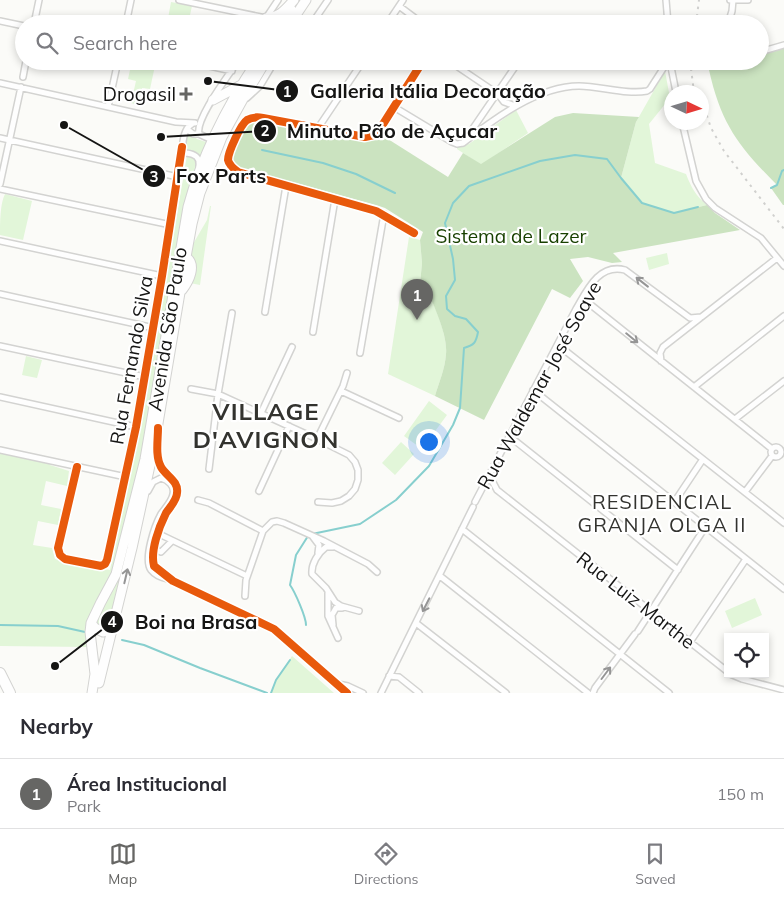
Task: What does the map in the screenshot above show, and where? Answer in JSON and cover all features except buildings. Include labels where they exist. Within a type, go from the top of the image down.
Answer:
[{"type":"highway","points":[[0,673],[10,693]]},
{"type":"main road","points":[[279,15],[295,0]]},
{"type":"main road","points":[[287,15],[295,0]]},
{"type":"main road","points":[[296,15],[306,0]]},
{"type":"main road","name":"Avenida São Paulo","points":[[92,693],[95,674],[90,632],[91,623],[116,574],[145,458],[188,207],[196,179],[212,140],[251,70]]},
{"type":"main road","name":"Avenida São Paulo","points":[[97,693],[115,623],[158,428],[186,257],[200,193],[222,137],[261,70]]},
{"type":"main road","points":[[213,100],[241,85]]},
{"type":"main road","points":[[212,140],[222,137]]},
{"type":"main road","points":[[91,623],[95,628],[103,632],[111,629],[115,623]]},
{"type":"street","points":[[36,15],[39,0]]},
{"type":"street","points":[[128,15],[130,0]]},
{"type":"street","points":[[179,0],[240,15]]},
{"type":"street","points":[[268,15],[278,0]]},
{"type":"street","points":[[318,15],[326,0]]},
{"type":"street","points":[[394,15],[403,0]]},
{"type":"street","points":[[666,0],[667,15]]},
{"type":"street","points":[[731,15],[732,0],[748,0]]},
{"type":"street","points":[[399,6],[411,15]]},
{"type":"street","points":[[0,21],[15,24]]},
{"type":"street","points":[[769,49],[784,45]]},
{"type":"street","points":[[23,77],[24,70]]},
{"type":"street","points":[[108,107],[116,70]]},
{"type":"street","points":[[199,134],[201,120],[232,71],[228,70]]},
{"type":"street","points":[[233,116],[246,98],[260,86],[270,70]]},
{"type":"street","points":[[318,128],[357,70]]},
{"type":"street","points":[[414,233],[384,214],[238,172],[231,166],[228,160],[229,153],[242,125],[247,120],[256,117],[370,137],[378,132],[417,70]]},
{"type":"street","points":[[462,70],[498,94],[504,102],[516,106]]},
{"type":"street","points":[[463,143],[513,70]]},
{"type":"street","points":[[394,107],[457,144],[463,143],[516,106],[542,94],[577,86],[648,91],[662,70]]},
{"type":"street","points":[[672,70],[675,85]]},
{"type":"street","points":[[0,83],[176,122],[189,127],[193,134],[199,134],[212,140]]},
{"type":"street","points":[[0,184],[21,87]]},
{"type":"street","points":[[176,122],[183,127],[189,127],[201,120]]},
{"type":"street","name":"Rua Fernando Silva","points":[[77,467],[58,548],[60,555],[66,559],[101,566],[107,560],[126,477],[154,328],[178,177],[184,155],[182,147],[189,127]]},
{"type":"street","points":[[684,130],[696,181],[706,199],[715,208],[761,238],[784,266]]},
{"type":"street","points":[[0,138],[178,177]]},
{"type":"street","points":[[184,155],[193,154],[199,160],[196,179]]},
{"type":"street","points":[[264,312],[286,186]]},
{"type":"street","points":[[0,189],[171,225]]},
{"type":"street","points":[[312,332],[335,199]]},
{"type":"street","points":[[360,353],[384,214]]},
{"type":"street","points":[[0,241],[162,276]]},
{"type":"street","points":[[646,349],[656,350],[662,347],[777,258]]},
{"type":"street","name":"Rua Waldemar José Soave","points":[[381,693],[483,486],[576,309],[598,275],[602,272],[621,269],[631,273],[690,318],[701,317]]},
{"type":"street","points":[[588,288],[591,306],[772,449],[776,447],[781,454]]},
{"type":"street","points":[[0,294],[154,328]]},
{"type":"street","points":[[576,309],[591,306]]},
{"type":"street","points":[[681,312],[685,319],[683,331]]},
{"type":"street","points":[[209,468],[218,394],[232,313]]},
{"type":"street","points":[[694,387],[784,316]]},
{"type":"street","points":[[558,345],[784,523]]},
{"type":"street","points":[[0,346],[145,377]]},
{"type":"street","points":[[261,413],[292,347]]},
{"type":"street","points":[[661,361],[660,353],[662,347]]},
{"type":"street","points":[[317,439],[341,391],[347,373]]},
{"type":"street","points":[[735,419],[784,380]]},
{"type":"street","points":[[191,389],[218,394],[317,439],[349,456],[355,462],[358,475],[355,489],[346,499],[332,503],[318,502]]},
{"type":"street","points":[[533,390],[784,589]]},
{"type":"street","points":[[341,391],[399,418]]},
{"type":"street","points":[[0,397],[136,427]]},
{"type":"street","points":[[259,491],[289,426]]},
{"type":"street","points":[[152,548],[178,490],[176,484],[164,471],[160,463],[158,428]]},
{"type":"street","points":[[509,436],[678,570]]},
{"type":"street","points":[[772,456],[776,458],[781,454],[784,445]]},
{"type":"street","points":[[745,492],[772,456],[770,452],[772,449]]},
{"type":"street","points":[[0,450],[126,477]]},
{"type":"street","points":[[674,501],[703,459]]},
{"type":"street","points":[[489,475],[497,490]]},
{"type":"street","points":[[140,514],[152,482],[161,478],[170,482],[174,492],[173,496],[163,512],[154,533],[152,548],[154,566],[173,581],[274,629],[347,693]]},
{"type":"street","points":[[483,486],[497,490]]},
{"type":"street","name":"Rua Luiz Marthe","points":[[497,490],[724,669]]},
{"type":"street","points":[[198,500],[209,503],[263,530]]},
{"type":"street","points":[[163,512],[157,531],[159,534],[247,576]]},
{"type":"street","points":[[245,596],[247,576],[263,530],[268,524],[277,521],[305,533],[323,545],[334,547],[368,564],[376,572]]},
{"type":"street","points":[[593,693],[636,633],[706,526]]},
{"type":"street","points":[[462,529],[669,693]]},
{"type":"street","points":[[152,548],[161,552],[172,541]]},
{"type":"street","points":[[323,545],[316,558],[312,572],[328,590],[335,602],[332,618],[334,630]]},
{"type":"street","points":[[690,642],[746,559]]},
{"type":"street","points":[[440,576],[588,693]]},
{"type":"street","points":[[328,590],[328,620],[338,638]]},
{"type":"street","points":[[327,605],[329,601],[335,602],[359,611]]},
{"type":"street","points":[[327,605],[330,610],[348,608]]},
{"type":"street","points":[[416,623],[506,693]]},
{"type":"street","points":[[389,676],[399,677],[419,693]]},
{"type":"street","name":"Rua Luiz Marthe","points":[[740,678],[784,690]]},
{"type":"street","points":[[335,683],[348,686],[363,693]]},
{"type":"green space","points":[[171,2],[192,6],[190,15],[169,15]]},
{"type":"green space","points":[[784,48],[784,205],[771,188],[777,185],[752,159],[733,134],[719,105],[709,70],[769,70],[769,52]]},
{"type":"green space","points":[[130,70],[154,70],[150,89],[142,88],[138,105],[131,103],[136,81],[128,79]]},
{"type":"green space","points":[[665,71],[668,85],[664,85],[664,105],[649,124],[655,163],[686,174],[694,191],[707,205],[674,213],[642,203],[621,178],[636,122]]},
{"type":"green space","points":[[516,110],[528,133],[481,165],[457,149],[457,146],[469,144]]},
{"type":"green space","name":"Sistema de Lazer","points":[[573,113],[639,117],[621,178],[642,203],[674,213],[707,205],[715,213],[740,230],[613,253],[622,262],[612,263],[588,257],[570,259],[583,281],[570,298],[552,289],[484,420],[435,396],[444,365],[446,346],[436,311],[426,286],[420,284],[422,263],[420,240],[423,232],[385,208],[241,168],[234,164],[233,158],[238,138],[247,126],[257,119],[368,141],[375,139],[380,134],[448,177],[463,153],[481,164],[555,117]]},
{"type":"green space","points":[[188,132],[197,139],[206,142],[202,159],[195,152],[186,151]]},
{"type":"green space","points":[[187,155],[194,157],[196,165],[188,192],[145,443],[113,575],[88,627],[86,647],[0,646],[0,452],[51,463],[50,465],[69,471],[67,486],[46,481],[41,505],[61,509],[58,525],[38,521],[33,545],[52,548],[55,559],[110,570],[145,404]]},
{"type":"green space","points":[[201,182],[153,442],[109,626],[101,629],[96,623],[97,618],[114,589],[120,571]]},
{"type":"green space","points":[[5,194],[32,201],[23,240],[0,235],[1,208]]},
{"type":"green space","points":[[210,206],[200,285],[185,282],[193,244],[207,220]]},
{"type":"green space","points":[[409,237],[420,240],[422,263],[420,284],[426,285],[445,337],[445,360],[435,396],[388,374]]},
{"type":"green space","points":[[667,253],[669,264],[649,270],[646,258]]},
{"type":"green space","points":[[26,356],[42,360],[37,378],[22,375]]},
{"type":"green space","points":[[429,401],[447,415],[422,449],[404,436]]},
{"type":"green space","points":[[401,442],[414,454],[395,475],[382,463]]},
{"type":"green space","points":[[755,598],[762,615],[732,628],[725,611]]},
{"type":"green space","points":[[292,656],[334,693],[271,693],[276,680]]},
{"type":"waterway","points":[[262,150],[323,163],[356,174],[395,193]]},
{"type":"waterway","points":[[312,534],[360,524],[396,500],[429,466],[453,425],[460,408],[464,348],[474,343],[478,332],[466,319],[455,316],[447,309],[446,296],[455,280],[453,259],[445,223],[453,203],[469,186],[540,161],[575,155],[607,159],[642,203],[674,213],[698,207]]},
{"type":"waterway","points":[[771,188],[777,185],[784,170]]},
{"type":"waterway","points":[[306,625],[300,605],[290,585],[296,555],[308,536]]},
{"type":"waterway","points":[[0,625],[58,626],[85,632]]},
{"type":"waterway","points":[[122,640],[144,645],[267,693]]},
{"type":"waterway","points":[[271,693],[276,680],[290,660]]},
{"type":"railway","points":[[697,15],[699,0]]},
{"type":"railway","points":[[691,70],[693,85]]},
{"type":"railway","points":[[709,122],[724,151],[784,229]]},
{"type":"cycle path","points":[[414,233],[376,211],[238,172],[228,160],[232,145],[244,123],[257,117],[365,137],[374,135],[378,132],[417,70]]},
{"type":"cycle path","points":[[77,467],[58,548],[60,555],[65,559],[101,566],[107,560],[136,427],[182,147]]},
{"type":"cycle path","points":[[158,428],[157,453],[159,463],[176,485],[177,493],[158,532],[153,553],[154,566],[173,581],[274,629],[347,693]]},
{"type":"place","name":"Galleria Itália Decoração","points":[[208,81]]},
{"type":"place","name":"Drogasil","points":[[186,94]]},
{"type":"place","name":"Fox Parts","points":[[64,125]]},
{"type":"place","name":"Minuto Pão de Açucar","points":[[161,137]]},
{"type":"place","name":"Área Institucional","points":[[417,320]]},
{"type":"place","name":"Boi na Brasa","points":[[55,666]]},
{"type":"district","name":"VILLAGE D'AVIGNON","points":[[266,426]]},
{"type":"district","name":"RESIDENCIAL GRANJA OLGA II","points":[[662,514]]}]
